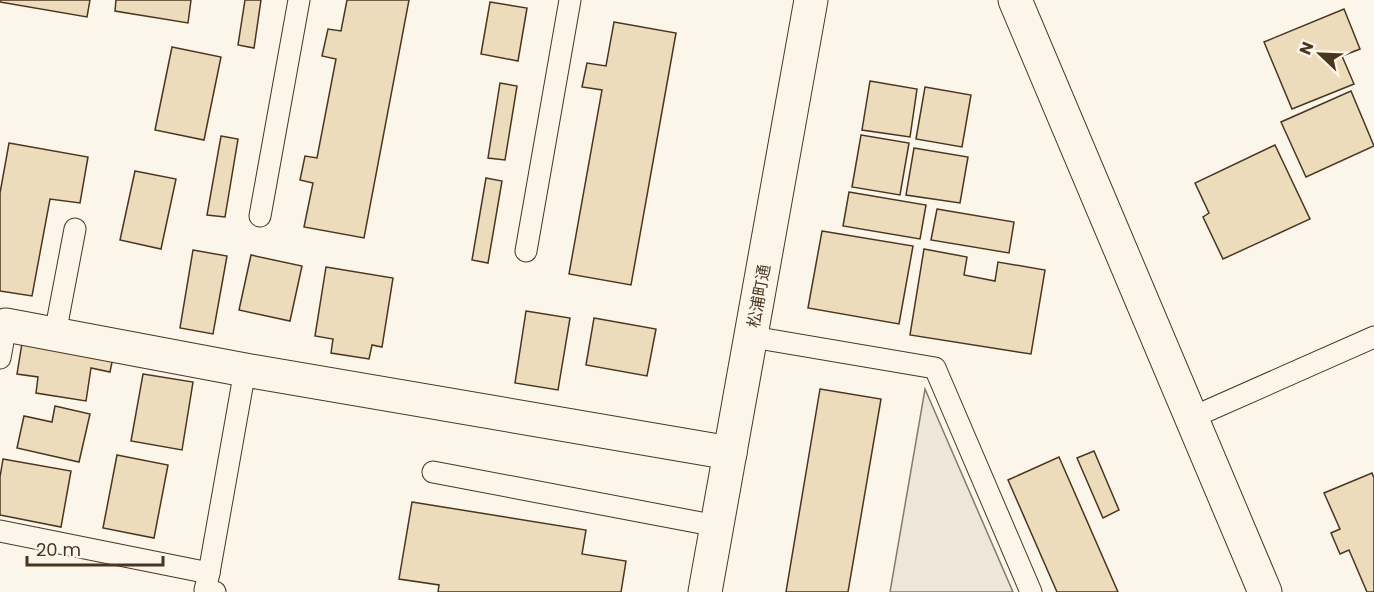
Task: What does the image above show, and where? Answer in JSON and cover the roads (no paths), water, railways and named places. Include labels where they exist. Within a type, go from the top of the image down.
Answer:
[{"type":"street","name":"松浦町通","points":[[705,592],[811,0]]},
{"type":"street","points":[[1015,0],[1265,592]]},
{"type":"street","points":[[6,325],[245,370],[730,453]]},
{"type":"lane","points":[[260,216],[299,0]]},
{"type":"lane","points":[[526,251],[570,0]]},
{"type":"lane","points":[[55,334],[75,229]]},
{"type":"lane","points":[[0,358],[6,325]]},
{"type":"lane","points":[[752,337],[935,368],[1031,592]]},
{"type":"lane","points":[[1191,418],[1374,337]]},
{"type":"lane","points":[[0,531],[212,582],[245,370]]},
{"type":"lane","points":[[433,472],[717,526]]}]
